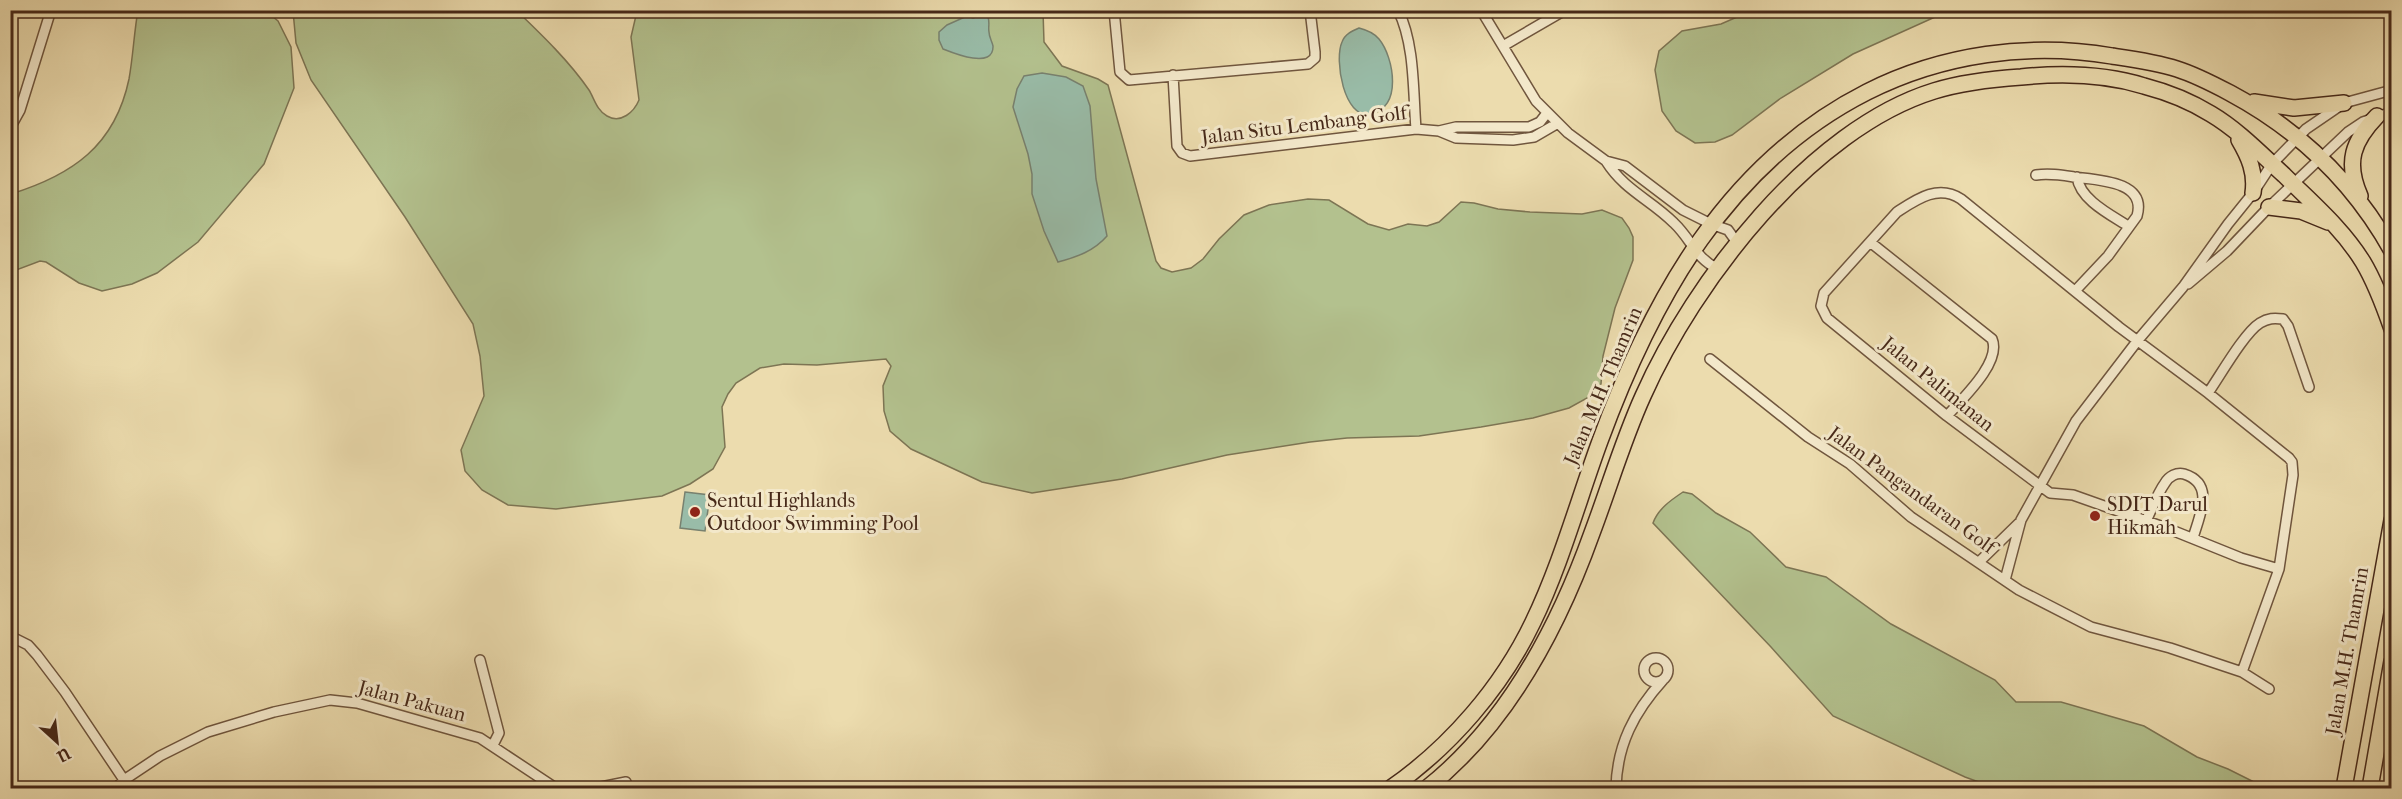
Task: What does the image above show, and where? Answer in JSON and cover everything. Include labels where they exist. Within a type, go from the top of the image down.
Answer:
[{"type":"main road","name":"Jalan M.H. Thamrin","points":[[1391,789],[1420,767],[1456,732],[1487,696],[1514,657],[1533,622],[1549,583],[1601,437],[1631,363],[1661,302],[1711,224],[1762,166],[1816,121],[1882,84],[1930,66],[1962,58],[2002,53],[2092,52],[2176,68],[2208,80],[2245,100],[2298,137],[2321,158],[2367,210],[2391,251]]},
{"type":"main road","name":"Jalan M.H. Thamrin","points":[[1427,789],[1465,753],[1496,717],[1524,679],[1548,638],[1591,537],[1642,396],[1666,348],[1718,269],[1785,189],[1817,158],[1853,130],[1893,108],[1931,92],[1974,80],[2041,75],[2088,76],[2130,82],[2168,92],[2212,114],[2233,129],[2336,226],[2365,265],[2391,329]]},
{"type":"main road","points":[[2245,100],[2295,108],[2344,103]]},
{"type":"main road","points":[[2367,210],[2351,171],[2354,150],[2362,131],[2384,114]]},
{"type":"main road","points":[[2233,129],[2253,171],[2255,180],[2253,193]]},
{"type":"main road","points":[[2269,207],[2301,211],[2336,226]]},
{"type":"main road","name":"Jalan M.H. Thamrin","points":[[2344,789],[2391,520]]},
{"type":"main road","points":[[2370,789],[2391,661]]},
{"type":"street","points":[[10,129],[20,110],[51,10]]},
{"type":"street","points":[[1114,10],[1121,75],[1129,80],[1311,63],[1315,58],[1315,52],[1310,10]]},
{"type":"street","points":[[1398,10],[1405,24],[1408,40],[1416,129]]},
{"type":"street","points":[[1481,10],[1523,82],[1547,113],[1606,161],[1617,179],[1673,222],[1704,261],[1718,269]]},
{"type":"street","points":[[1503,46],[1565,10]]},
{"type":"street","name":"Jalan Situ Lembang Golf","points":[[1173,75],[1177,146],[1185,155],[1416,129],[1439,131],[1456,138],[1513,140],[1534,137],[1558,123]]},
{"type":"street","points":[[2005,580],[2021,520],[2076,421],[2138,340],[2183,287],[2272,164],[2322,116],[2344,103],[2391,90]]},
{"type":"street","name":"Jalan Situ Lembang Golf","points":[[1439,131],[1456,127],[1529,127],[1540,122],[1547,113]]},
{"type":"street","points":[[2183,287],[2207,270],[2348,132],[2384,114]]},
{"type":"street","points":[[1496,139],[1498,126]]},
{"type":"street","points":[[1606,161],[1625,166],[1683,210],[1728,230],[1738,244]]},
{"type":"street","points":[[2036,174],[2047,173],[2103,180],[2125,187],[2137,199],[2139,209],[2137,216],[2108,256],[2075,291]]},
{"type":"street","points":[[2078,177],[2080,188],[2096,204],[2128,226]]},
{"type":"street","points":[[1947,416],[1980,379],[1993,356],[1995,346],[1992,339],[1870,242],[1897,212],[1935,192],[1949,192],[1971,206],[2292,462],[2293,475],[2279,569],[2242,672]]},
{"type":"street","name":"Jalan Palimanan","points":[[1870,242],[1828,288],[1822,298],[1821,306],[1827,318],[1947,416],[2050,493],[2073,495],[2193,538],[2241,558],[2279,569]]},
{"type":"street","points":[[2208,393],[2249,334],[2259,323],[2272,318],[2283,319],[2288,326],[2309,387]]},
{"type":"street","name":"Jalan Pangandaran Golf","points":[[1710,359],[1808,437],[1850,464],[1911,517],[2034,598],[2091,627],[2170,648],[2242,672],[2269,689]]},
{"type":"street","points":[[2146,521],[2165,483],[2175,474],[2190,476],[2200,484],[2204,494],[2193,538]]},
{"type":"street","points":[[1979,562],[2021,520]]},
{"type":"street","points":[[10,636],[28,645],[37,654],[66,692],[124,780]]},
{"type":"street","points":[[480,660],[499,733],[493,746]]},
{"type":"street","points":[[1616,789],[1617,767],[1627,732],[1645,701],[1663,680]]},
{"type":"street","name":"Jalan Pakuan","points":[[116,789],[124,780],[160,756],[208,732],[274,712],[330,700],[357,703],[480,738],[554,787],[561,789]]},
{"type":"street","points":[[596,789],[626,782],[627,789]]},
{"type":"shaded area","points":[[138,10],[266,11],[278,21],[291,47],[294,88],[264,164],[198,242],[157,273],[132,284],[102,291],[79,283],[46,262],[40,261],[11,272],[11,194],[71,167],[102,140],[113,123],[129,79]]},
{"type":"shaded area","points":[[293,11],[517,11],[573,69],[601,111],[617,119],[634,109],[639,100],[631,37],[637,11],[1043,11],[1044,42],[1062,66],[1108,85],[1156,261],[1161,268],[1172,272],[1191,268],[1203,259],[1219,239],[1244,215],[1269,205],[1308,199],[1329,200],[1368,224],[1389,230],[1408,224],[1427,226],[1439,222],[1461,202],[1530,212],[1582,214],[1602,210],[1622,218],[1629,228],[1633,237],[1633,260],[1615,308],[1603,356],[1601,384],[1589,397],[1569,408],[1533,418],[1419,436],[1347,438],[1310,442],[1227,455],[1122,479],[1032,493],[982,482],[911,449],[890,431],[884,411],[883,386],[891,366],[886,359],[817,365],[784,364],[760,368],[736,383],[722,407],[725,447],[713,469],[690,484],[662,496],[556,509],[508,505],[482,490],[465,471],[461,450],[484,396],[480,356],[473,324],[405,217],[311,80],[296,43]]},
{"type":"shaded area","points":[[1751,11],[1957,11],[1935,17],[1853,54],[1781,98],[1732,135],[1715,142],[1695,143],[1676,131],[1662,111],[1655,70],[1659,51],[1682,31],[1721,24]]},
{"type":"shaded area","points":[[981,15],[988,17],[992,53],[980,59],[943,49],[939,40],[939,32],[947,25],[967,16],[973,18]]},
{"type":"shaded area","points":[[1359,28],[1379,39],[1389,58],[1391,69],[1391,93],[1387,103],[1380,110],[1370,114],[1361,113],[1354,107],[1343,87],[1340,74],[1340,50],[1343,39]]},
{"type":"shaded area","points":[[1042,73],[1066,77],[1083,86],[1090,106],[1096,179],[1107,236],[1085,253],[1058,262],[1044,231],[1032,194],[1032,174],[1028,154],[1013,107],[1017,89],[1024,76]]},
{"type":"shaded area","name":"Sentul Highlands Outdoor Swimming Pool","points":[[685,492],[710,495],[705,531],[680,528]]},
{"type":"shaded area","points":[[1683,492],[1692,494],[1716,513],[1750,532],[1786,567],[1826,577],[1891,624],[1995,680],[2016,702],[2061,702],[2144,726],[2197,757],[2266,788],[1995,788],[1965,777],[1833,716],[1653,523],[1662,509]]},
{"type":"place","name":"Sentul Highlands Outdoor Swimming Pool","points":[[695,512]]},
{"type":"place","name":"SDIT Darul Hikmah","points":[[2095,516]]}]
